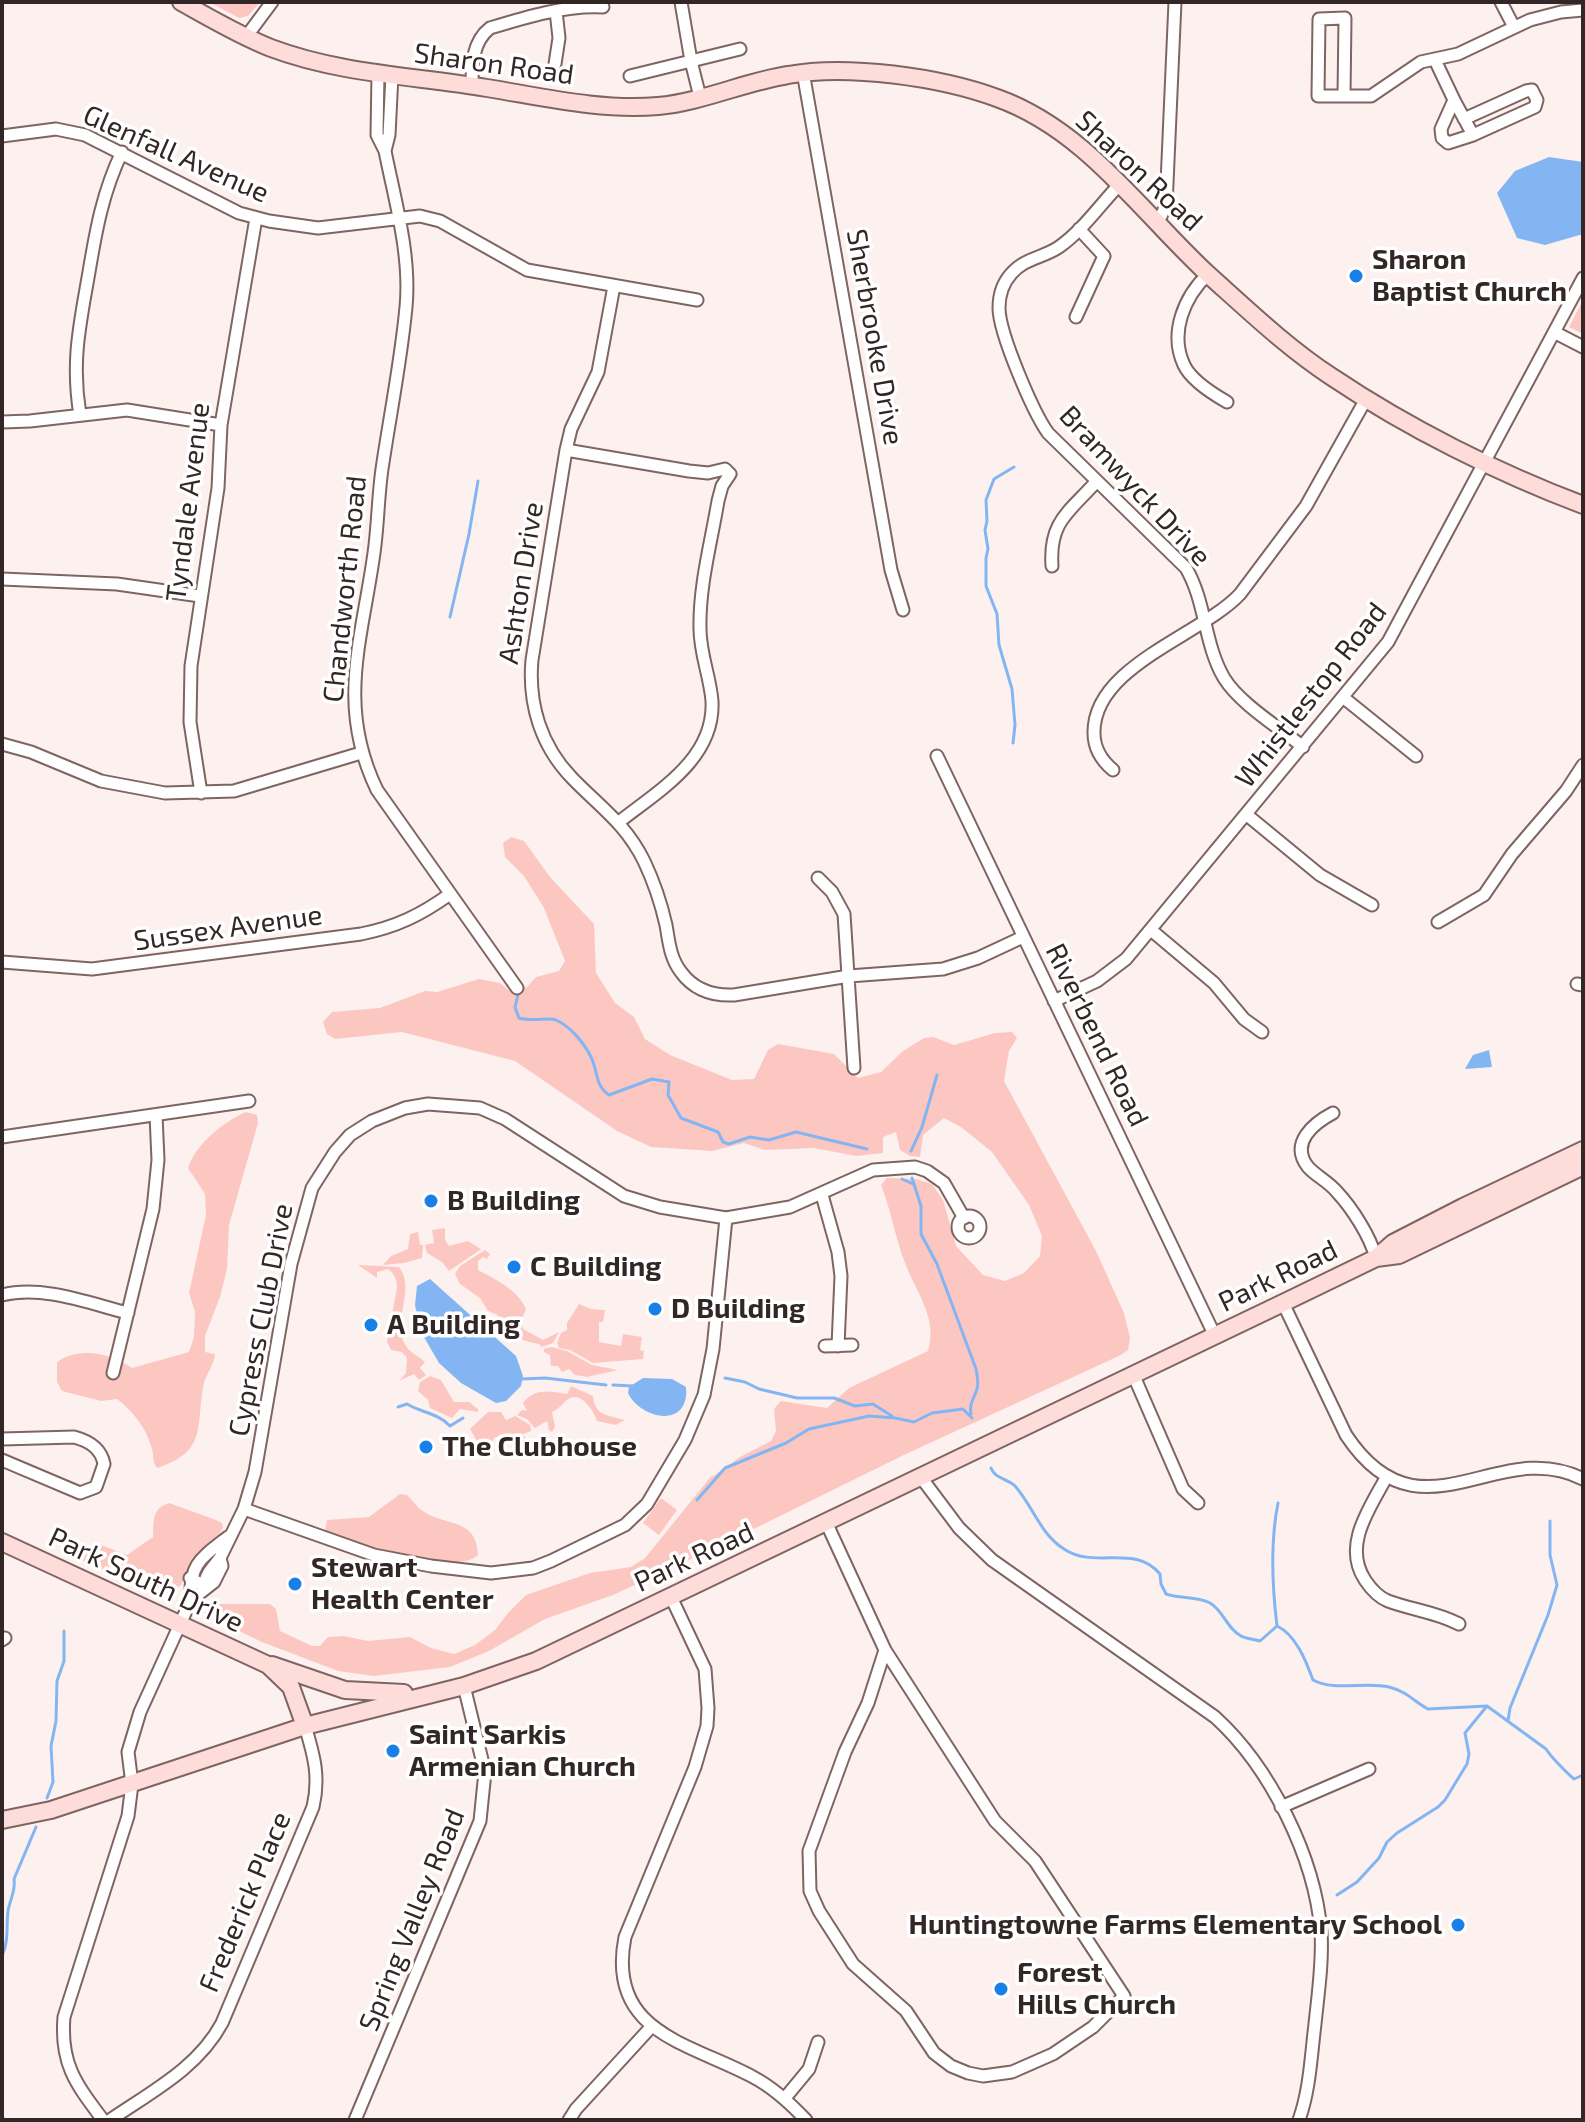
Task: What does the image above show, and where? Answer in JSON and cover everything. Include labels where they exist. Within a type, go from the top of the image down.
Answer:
[{"type":"main road","name":"Sharon Road","points":[[181,2],[246,37],[305,59],[385,74],[607,106],[658,106],[803,72],[852,71],[948,84],[1000,99],[1036,115],[1062,132],[1158,222],[1208,274],[1296,350],[1366,399],[1485,464],[1583,505]]},
{"type":"main road","name":"Park Road","points":[[2,1820],[51,1810],[305,1726],[464,1686],[536,1661],[1376,1258],[1399,1255],[1582,1157]]},
{"type":"main road","name":"Park South Drive","points":[[2,1542],[268,1665]]},
{"type":"main road","points":[[268,1665],[362,1693],[446,1690]]},
{"type":"main road","name":"Frederick Place","points":[[268,1665],[291,1687],[305,1726]]},
{"type":"street","points":[[246,37],[272,2]]},
{"type":"street","points":[[681,2],[700,97]]},
{"type":"street","points":[[1158,222],[1166,206],[1175,2]]},
{"type":"street","points":[[1501,2],[1514,27]]},
{"type":"street","points":[[472,85],[473,60],[482,34],[501,25],[556,11],[586,6],[603,7]]},
{"type":"street","points":[[1344,96],[1345,18],[1319,19],[1318,96],[1344,96],[1371,96],[1421,62],[1458,54],[1545,15],[1583,10]]},
{"type":"street","points":[[555,64],[559,38],[556,11]]},
{"type":"street","points":[[630,76],[740,49]]},
{"type":"street","points":[[1435,60],[1473,135]]},
{"type":"street","name":"Sherbrooke Drive","points":[[803,72],[891,570],[903,610]]},
{"type":"street","name":"Chandworth Road","points":[[385,74],[377,135],[385,151],[398,218],[406,267],[406,307],[378,500],[375,550],[355,674],[354,707],[361,753],[377,790],[517,988]]},
{"type":"street","points":[[1454,100],[1441,129],[1442,138],[1448,143],[1535,107],[1536,96],[1532,90],[1526,91],[1464,119]]},
{"type":"street","name":"Glenfall Avenue","points":[[2,136],[37,129],[65,130],[96,139],[214,201],[256,218],[318,228],[420,216],[440,221],[527,270],[697,300]]},
{"type":"street","points":[[80,415],[75,384],[76,344],[100,207],[122,152]]},
{"type":"street","name":"Bramwyck Drive","points":[[1119,185],[1058,248],[1026,261],[1013,271],[1001,292],[999,311],[1041,423],[1057,445],[1186,568],[1199,593],[1219,667],[1233,689],[1303,747]]},
{"type":"street","name":"Tyndale Avenue","points":[[201,793],[194,754],[191,666],[218,488],[221,425],[256,218]]},
{"type":"street","points":[[1076,317],[1104,256],[1079,229]]},
{"type":"street","points":[[1208,274],[1188,298],[1179,319],[1179,347],[1185,367],[1227,402]]},
{"type":"street","name":"Whistlestop Road","points":[[1054,1001],[1112,971],[1151,930],[1344,698],[1399,626],[1583,278]]},
{"type":"street","name":"Ashton Drive","points":[[614,286],[598,372],[571,429],[566,450],[532,660],[531,688],[538,722],[550,750],[573,779],[619,822],[641,856],[653,880],[673,959],[687,980],[697,987],[714,994],[734,995],[849,976],[943,969],[978,958],[1023,937]]},
{"type":"street","points":[[1554,332],[1583,347]]},
{"type":"street","points":[[1113,770],[1101,757],[1094,740],[1098,706],[1119,681],[1168,642],[1234,600],[1284,537],[1319,485],[1366,399]]},
{"type":"street","points":[[2,422],[127,410],[221,425]]},
{"type":"street","points":[[566,450],[689,471],[708,473],[725,469],[730,474],[722,486],[718,501],[700,611],[700,645],[711,698],[709,727],[689,764],[619,822]]},
{"type":"street","points":[[1052,566],[1051,546],[1057,525],[1096,482]]},
{"type":"street","points":[[2,579],[105,583],[200,596]]},
{"type":"street","points":[[1344,698],[1416,756]]},
{"type":"street","points":[[2,744],[127,788],[165,793],[234,791],[361,753]]},
{"type":"street","name":"Riverbend Road","points":[[937,756],[1215,1336]]},
{"type":"street","points":[[1438,922],[1484,895],[1512,854],[1566,791],[1583,765]]},
{"type":"street","points":[[1247,815],[1320,875],[1372,905]]},
{"type":"street","points":[[818,878],[832,892],[844,914],[854,1068]]},
{"type":"street","name":"Sussex Avenue","points":[[2,962],[70,968],[114,967],[361,934],[407,921],[450,894]]},
{"type":"street","points":[[1151,930],[1214,983],[1244,1019],[1262,1032]]},
{"type":"street","points":[[2,1137],[249,1101]]},
{"type":"street","name":"Cypress Club Drive","points":[[103,2120],[72,2076],[62,2034],[68,2001],[128,1816],[132,1784],[128,1757],[133,1731],[191,1600],[214,1582],[222,1566],[220,1558],[244,1509],[258,1457],[291,1264],[305,1210],[312,1188],[350,1135],[372,1121],[405,1108],[428,1104],[480,1108],[505,1119],[624,1196],[660,1207],[726,1218],[790,1207],[873,1170],[915,1167],[944,1183],[964,1218]]},
{"type":"street","points":[[1333,1113],[1309,1129],[1304,1137],[1302,1154],[1310,1169],[1342,1197],[1376,1258]]},
{"type":"street","points":[[113,1373],[157,1186],[156,1115]]},
{"type":"street","points":[[822,1195],[838,1252],[841,1276],[838,1346]]},
{"type":"street","points":[[244,1509],[374,1555],[410,1563],[491,1573],[533,1568],[625,1525],[647,1504],[691,1428],[704,1395],[713,1349],[726,1218]]},
{"type":"street","points":[[2,1295],[26,1291],[50,1294],[128,1313]]},
{"type":"street","points":[[1283,1303],[1346,1435],[1367,1462],[1387,1476],[1409,1485],[1432,1487],[1535,1467],[1568,1472],[1583,1479]]},
{"type":"street","points":[[825,1346],[852,1345]]},
{"type":"street","points":[[1133,1374],[1183,1489],[1198,1503]]},
{"type":"street","points":[[2,1439],[74,1437],[98,1450],[104,1464],[96,1487],[80,1493],[2,1460]]},
{"type":"street","points":[[920,1476],[959,1528],[992,1560],[1197,1704],[1234,1734],[1258,1763],[1311,1877],[1319,1911],[1321,1936],[1310,2067],[1299,2120]]},
{"type":"street","points":[[1387,1476],[1357,1537],[1356,1554],[1363,1577],[1382,1598],[1440,1614],[1459,1624]]},
{"type":"street","points":[[826,1522],[885,1650],[995,1821],[1035,1861],[1124,1996],[1093,2027],[1053,2054],[1012,2072],[983,2076],[968,2073],[951,2066],[934,2053],[906,2011],[853,1964],[810,1891],[809,1851],[845,1752],[868,1703],[885,1650]]},
{"type":"street","name":"Cypress Club Drive","points":[[191,1600],[190,1578],[208,1553],[231,1534]]},
{"type":"street","points":[[190,1578],[207,1587]]},
{"type":"street","points":[[671,1597],[705,1669],[708,1708],[704,1740],[695,1767],[630,1924],[622,1952],[624,1980],[630,1995],[652,2026],[673,2042],[757,2079],[785,2098],[806,2120]]},
{"type":"street","name":"Spring Valley Road","points":[[355,2120],[480,1821],[485,1772],[464,1686]]},
{"type":"street","name":"Frederick Place","points":[[110,2120],[190,2064],[203,2052],[222,2023],[313,1807],[316,1762],[305,1726]]},
{"type":"street","points":[[1281,1807],[1369,1769]]},
{"type":"street","points":[[569,2120],[652,2026]]},
{"type":"street","points":[[785,2098],[809,2069],[818,2042]]},
{"type":"shaded area","points":[[209,2],[260,2],[248,16],[239,18]]},
{"type":"shaded area","points":[[1583,300],[1583,334],[1569,327]]},
{"type":"shaded area","points":[[511,837],[524,841],[550,877],[594,924],[596,973],[615,1003],[634,1017],[645,1039],[670,1055],[732,1080],[754,1079],[768,1050],[778,1044],[834,1054],[858,1078],[881,1072],[903,1051],[924,1038],[933,1037],[954,1045],[995,1033],[1012,1032],[1017,1038],[1009,1051],[1004,1081],[1096,1251],[1124,1313],[1130,1338],[1128,1350],[719,1546],[613,1595],[545,1619],[489,1651],[450,1667],[374,1676],[338,1671],[262,1642],[214,1619],[205,1608],[207,1604],[270,1604],[276,1609],[280,1631],[312,1646],[320,1646],[328,1637],[344,1636],[368,1641],[410,1637],[431,1648],[454,1654],[475,1645],[495,1630],[526,1595],[590,1573],[631,1567],[645,1558],[709,1479],[740,1457],[771,1441],[776,1431],[774,1409],[781,1401],[827,1408],[849,1388],[928,1351],[928,1316],[898,1243],[881,1185],[887,1178],[916,1179],[932,1184],[943,1200],[956,1246],[983,1275],[1005,1281],[1024,1273],[1040,1256],[1042,1236],[1029,1205],[992,1152],[961,1127],[944,1118],[923,1135],[920,1157],[900,1150],[896,1132],[883,1137],[883,1153],[856,1156],[814,1148],[765,1150],[744,1143],[712,1151],[651,1147],[617,1131],[515,1061],[402,1032],[335,1039],[327,1034],[323,1022],[332,1012],[380,1008],[425,991],[437,992],[479,979],[500,983],[511,992],[527,987],[536,977],[559,971],[565,961],[544,908],[524,876],[505,857],[503,843]]},
{"type":"shaded area","points":[[246,1112],[257,1115],[258,1123],[229,1225],[227,1269],[205,1336],[205,1352],[215,1354],[204,1383],[197,1435],[185,1454],[157,1468],[147,1434],[128,1409],[117,1399],[101,1401],[62,1391],[57,1382],[57,1362],[75,1354],[95,1353],[115,1358],[132,1368],[189,1352],[194,1337],[195,1312],[189,1293],[206,1215],[205,1194],[188,1168],[211,1135]]},
{"type":"shaded area","points":[[445,1228],[445,1240],[449,1246],[468,1241],[481,1249],[449,1271],[442,1262],[427,1253],[425,1245],[434,1243],[432,1230]]},
{"type":"shaded area","points":[[418,1232],[420,1245],[423,1245],[422,1258],[383,1265],[391,1256],[408,1249],[410,1234]]},
{"type":"shaded area","points":[[485,1250],[490,1254],[487,1259],[483,1257],[478,1261],[478,1270],[518,1296],[526,1309],[521,1321],[523,1329],[543,1340],[559,1332],[553,1343],[542,1347],[504,1331],[494,1322],[498,1315],[488,1311],[480,1298],[460,1284],[455,1274],[460,1266]]},
{"type":"shaded area","points":[[358,1265],[399,1267],[404,1276],[402,1336],[408,1348],[425,1362],[420,1368],[426,1375],[419,1380],[414,1374],[399,1381],[406,1373],[407,1358],[402,1352],[391,1350],[387,1342],[389,1329],[394,1324],[397,1288],[394,1275],[388,1269],[377,1272],[377,1278]]},
{"type":"shaded area","points":[[579,1304],[605,1310],[603,1322],[599,1322],[599,1342],[621,1346],[623,1334],[642,1337],[640,1350],[644,1351],[643,1359],[593,1363],[570,1350],[559,1348],[557,1343],[561,1333],[567,1330],[567,1323]]},
{"type":"shaded area","points":[[551,1347],[567,1351],[592,1365],[618,1370],[587,1377],[575,1375],[569,1369],[562,1372],[558,1366],[551,1366],[550,1355],[544,1352],[544,1349]]},
{"type":"shaded area","points":[[430,1376],[441,1380],[454,1402],[469,1402],[478,1412],[460,1409],[452,1418],[430,1408],[428,1400],[418,1391],[420,1382]]},
{"type":"shaded area","points":[[571,1386],[593,1396],[600,1412],[625,1420],[616,1425],[597,1421],[590,1407],[577,1397],[567,1400],[552,1412],[555,1427],[552,1432],[547,1421],[535,1428],[527,1419],[517,1415],[522,1410],[527,1411],[523,1403],[532,1395],[548,1392],[567,1394]]},
{"type":"shaded area","points":[[488,1412],[501,1412],[506,1420],[515,1416],[530,1425],[531,1431],[523,1434],[527,1447],[522,1448],[513,1441],[506,1443],[501,1435],[494,1438],[489,1450],[482,1450],[470,1429]]},
{"type":"shaded area","points":[[400,1494],[407,1495],[426,1513],[467,1529],[473,1535],[478,1555],[465,1561],[426,1560],[325,1531],[327,1520],[369,1517]]},
{"type":"shaded area","points":[[661,1498],[677,1510],[659,1535],[643,1523]]},
{"type":"shaded area","points":[[169,1503],[216,1520],[222,1523],[223,1528],[189,1566],[181,1585],[170,1594],[159,1595],[83,1561],[83,1556],[101,1545],[127,1555],[153,1537],[156,1512]]},
{"type":"water","points":[[1549,157],[1583,162],[1583,234],[1545,245],[1517,238],[1497,193],[1515,171]]},
{"type":"water","points":[[1489,1050],[1492,1067],[1465,1069],[1473,1055]]},
{"type":"water","points":[[430,1279],[516,1356],[523,1376],[521,1386],[506,1401],[496,1403],[461,1383],[439,1363],[421,1332],[415,1305],[417,1286]]},
{"type":"water","points":[[643,1378],[672,1379],[686,1387],[685,1400],[680,1409],[663,1416],[653,1414],[634,1402],[628,1393],[629,1387]]},
{"type":"waterway","points":[[1013,743],[1012,689],[999,645],[997,614],[986,586],[988,549],[985,530],[986,500],[994,479],[1014,467]]},
{"type":"waterway","points":[[450,617],[478,481]]},
{"type":"waterway","points":[[518,995],[515,1007],[519,1018],[556,1020],[576,1036],[591,1057],[601,1087],[609,1095],[652,1079],[669,1082],[668,1095],[681,1118],[718,1132],[723,1142],[729,1144],[750,1137],[769,1140],[796,1132],[867,1149]]},
{"type":"waterway","points":[[911,1151],[922,1127],[937,1075]]},
{"type":"waterway","points":[[912,1178],[921,1206],[921,1234],[937,1264],[976,1369],[978,1387],[971,1404],[971,1414]]},
{"type":"waterway","points":[[902,1179],[913,1184]]},
{"type":"waterway","points":[[522,1379],[545,1378],[606,1385]]},
{"type":"waterway","points":[[725,1378],[797,1398],[834,1398],[855,1406],[873,1404],[892,1416]]},
{"type":"waterway","points":[[613,1385],[634,1386]]},
{"type":"waterway","points":[[398,1407],[407,1404],[440,1418],[450,1426],[463,1418]]},
{"type":"waterway","points":[[697,1500],[725,1468],[786,1443],[809,1429],[869,1416],[914,1422],[932,1413],[963,1409],[972,1418]]},
{"type":"waterway","points":[[991,1468],[1015,1486],[1049,1536],[1064,1549],[1076,1555],[1127,1558],[1150,1565],[1160,1574],[1166,1594],[1210,1603],[1243,1637],[1260,1641],[1277,1626]]},
{"type":"waterway","points":[[1277,1626],[1273,1564],[1278,1503]]},
{"type":"waterway","points":[[1508,1721],[1510,1708],[1557,1585],[1550,1555],[1550,1521]]},
{"type":"waterway","points":[[1277,1626],[1295,1642],[1313,1680],[1340,1686],[1389,1687],[1428,1709],[1487,1706],[1546,1749],[1574,1779],[1583,1775]]},
{"type":"waterway","points":[[47,1798],[53,1782],[51,1746],[56,1721],[57,1681],[64,1661],[64,1631]]},
{"type":"waterway","points":[[1337,1895],[1357,1882],[1397,1833],[1445,1800],[1467,1764],[1469,1754],[1465,1733],[1487,1706]]},
{"type":"waterway","points":[[2,1956],[14,1879],[36,1827]]},
{"type":"waterway","points":[[2,2115],[4,2120]]},
{"type":"place","name":"Sharon Baptist Church","points":[[1356,276]]},
{"type":"place","name":"B Building","points":[[431,1201]]},
{"type":"place","name":"C Building","points":[[514,1267]]},
{"type":"place","name":"D Building","points":[[655,1309]]},
{"type":"place","name":"A Building","points":[[371,1325]]},
{"type":"place","name":"The Clubhouse","points":[[426,1447]]},
{"type":"place","name":"Stewart Health Center","points":[[295,1584]]},
{"type":"place","name":"Saint Sarkis Armenian Church","points":[[393,1751]]},
{"type":"place","name":"Huntingtowne Farms Elementary School","points":[[1458,1925]]},
{"type":"place","name":"Forest Hills Church","points":[[1001,1989]]}]
